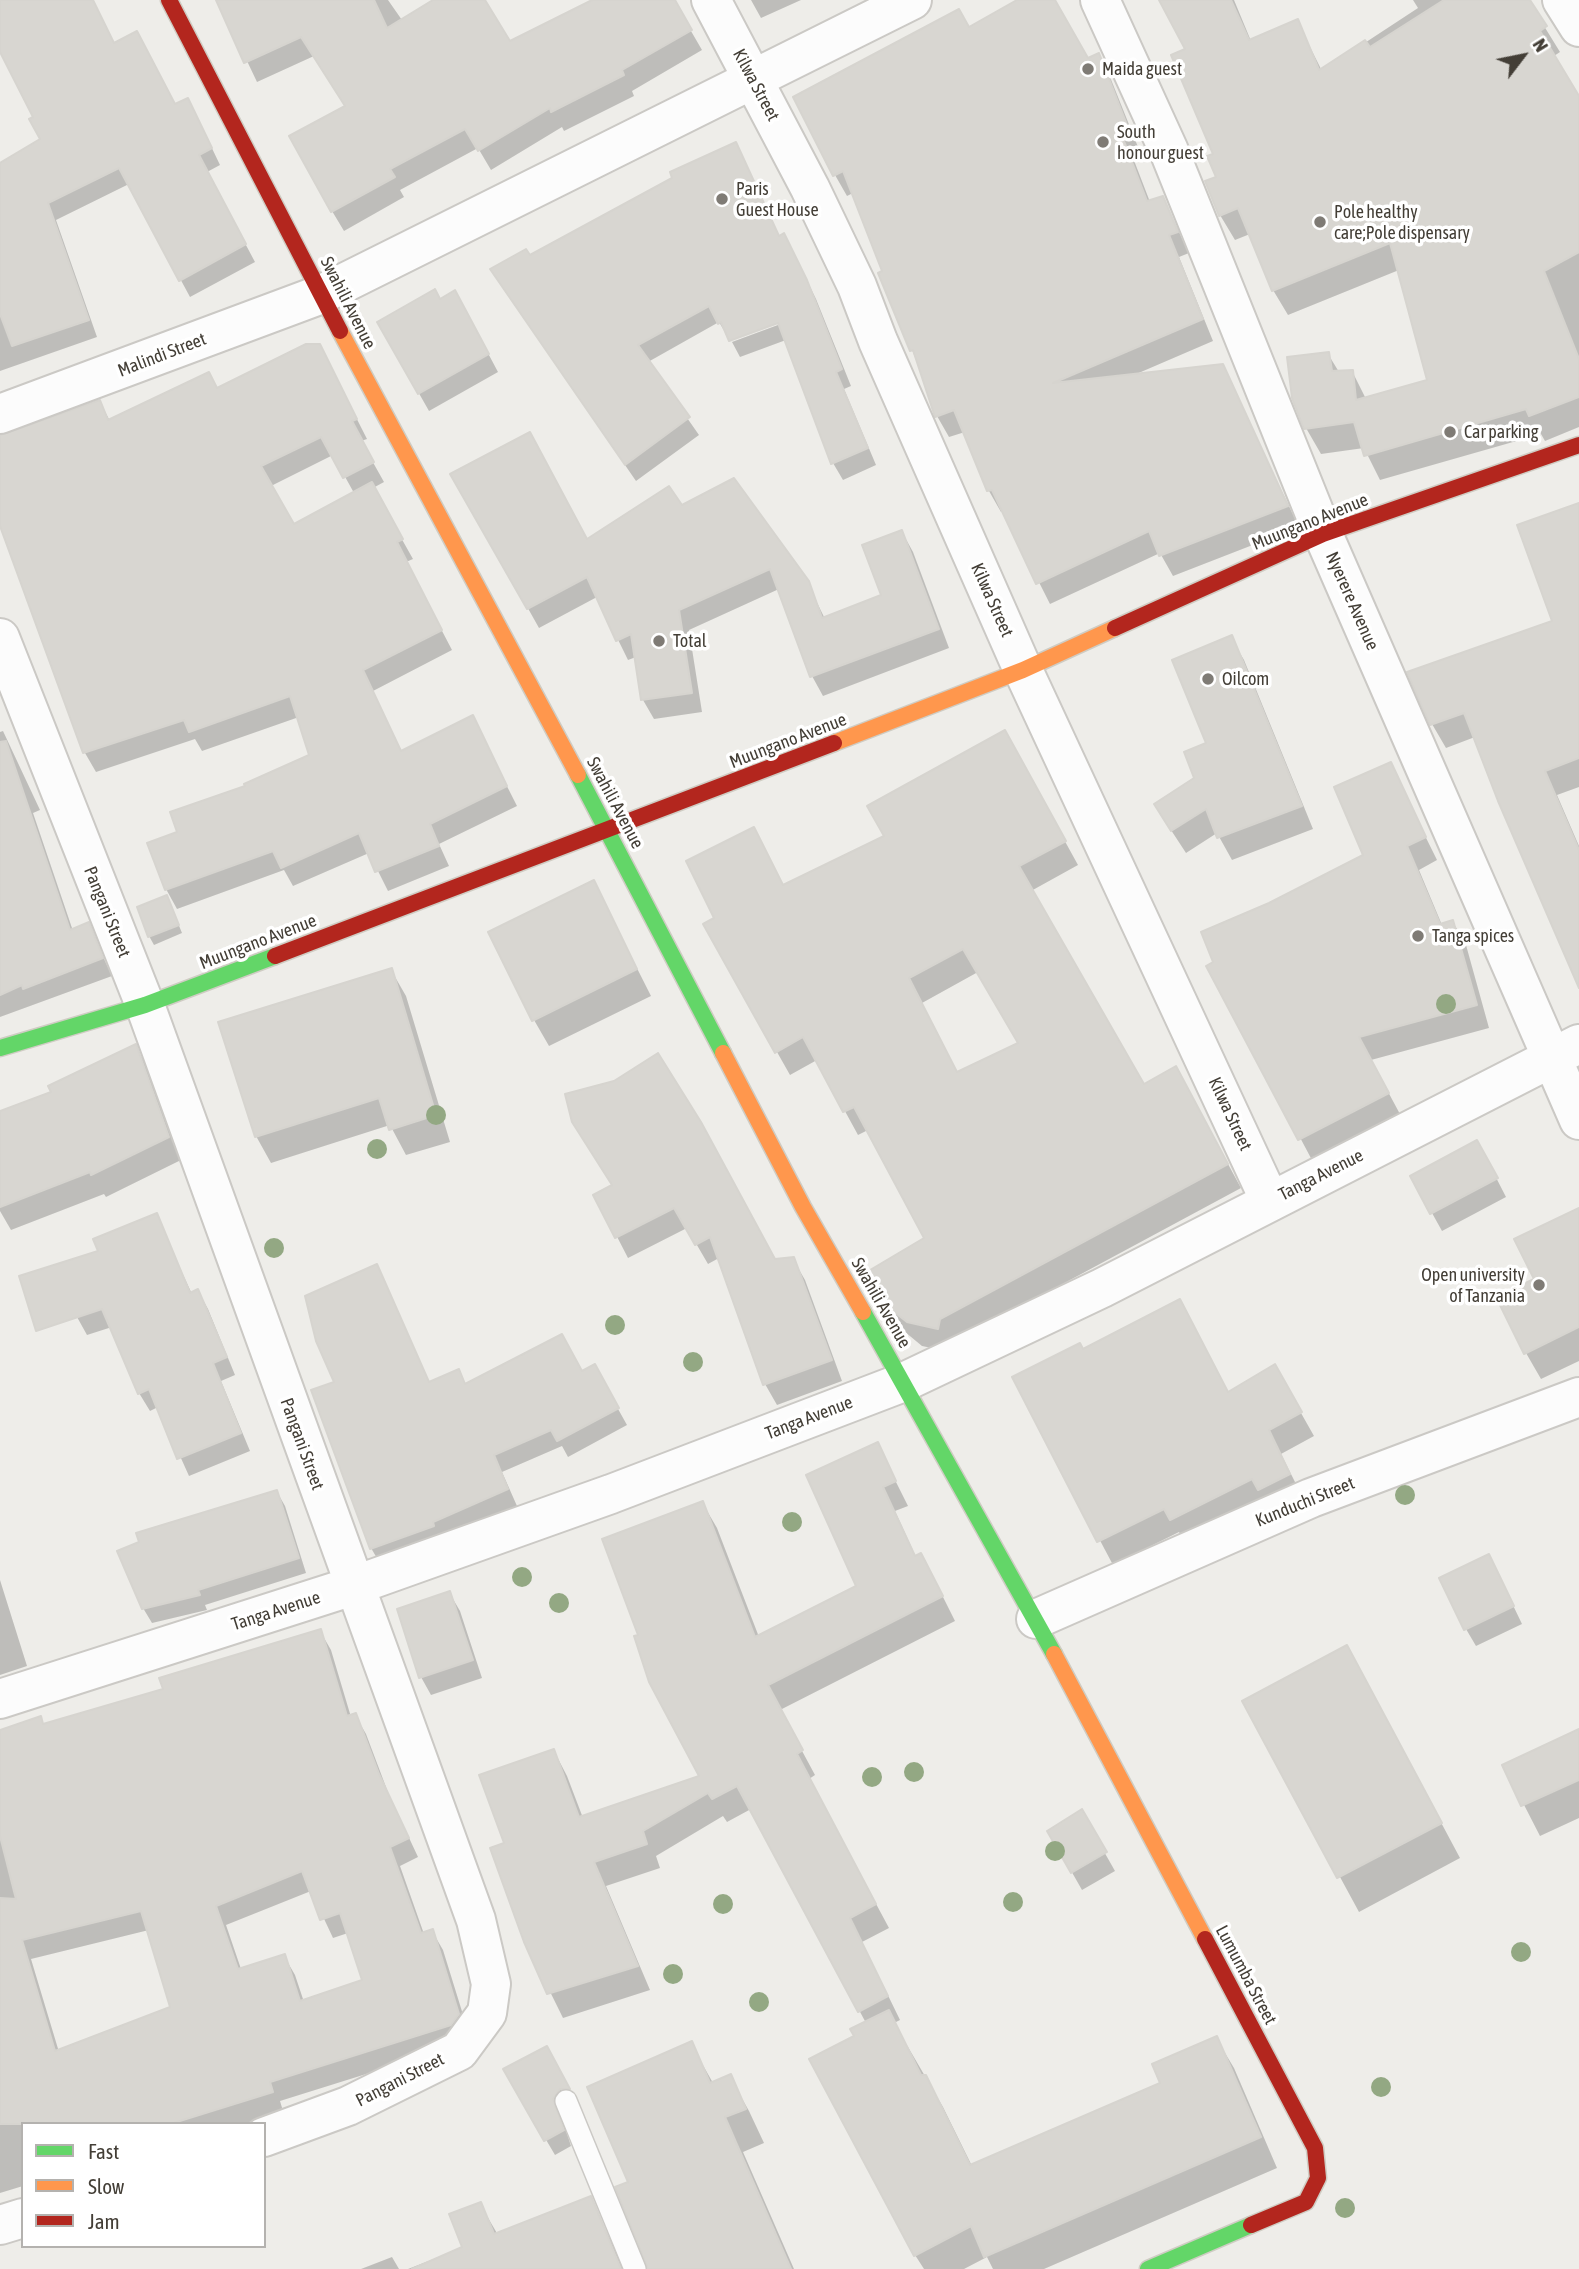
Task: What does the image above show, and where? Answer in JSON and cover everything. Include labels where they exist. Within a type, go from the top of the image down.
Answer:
[{"type":"street","name":"Swahili Avenue","points":[[169,0],[412,469],[608,831],[803,1207],[1036,1619]]},
{"type":"street","name":"Kilwa Street","points":[[711,0],[857,286],[878,341],[1023,670],[1270,1201]]},
{"type":"street","name":"Malindi Street","points":[[0,414],[322,294],[912,0]]},
{"type":"street","name":"Nyerere Avenue","points":[[1100,0],[1174,163],[1323,534],[1565,1051],[1579,1120]]},
{"type":"street","points":[[1562,0],[1579,27]]},
{"type":"street","name":"Muungano Avenue","points":[[0,1048],[145,1005],[608,831],[1023,670],[1323,534],[1579,445]]},
{"type":"street","name":"Pangani Street","points":[[0,638],[145,1005],[476,1920],[491,1984],[487,2013],[459,2051],[348,2106],[266,2136]]},
{"type":"street","name":"Tanga Avenue","points":[[0,1699],[353,1586],[611,1494],[904,1382],[1102,1287],[1565,1051]]},
{"type":"street","name":"Kunduchi Street","points":[[1036,1619],[1311,1498],[1579,1397]]},
{"type":"street","name":"Lumumba Street","points":[[1036,1619],[1315,2148],[1318,2178],[1306,2202],[1148,2269]]},
{"type":"street","points":[[0,2225],[21,2219]]},
{"type":"lane","points":[[566,2101],[635,2269]]},
{"type":"building","points":[[0,0],[93,0],[114,43],[137,31],[175,104],[188,98],[212,148],[199,155],[246,244],[179,281],[119,168],[48,203],[89,320],[12,346],[0,314],[0,163],[40,139],[29,119],[33,117],[0,52]]},
{"type":"building","points":[[216,0],[374,0],[387,28],[433,0],[485,0],[510,41],[592,0],[675,0],[692,30],[622,70],[624,75],[551,112],[550,108],[478,151],[465,129],[390,169],[395,177],[331,212],[289,136],[345,106],[301,37],[244,63]]},
{"type":"building","points":[[1017,0],[1055,0],[1088,58],[1099,53],[1127,125],[1119,128],[1147,201],[1163,196],[1178,232],[1169,235],[1203,319],[1053,383],[1223,364],[1288,506],[1159,556],[1149,531],[1036,584],[992,490],[987,491],[954,410],[935,417],[913,350],[910,351],[878,273],[882,271],[843,171],[833,176],[793,97],[959,9],[969,27]]},
{"type":"building","points":[[1159,0],[1231,0],[1249,40],[1298,19],[1319,70],[1365,40],[1370,47],[1444,0],[1530,0],[1547,26],[1540,31],[1579,96],[1579,252],[1544,271],[1579,359],[1579,397],[1529,416],[1526,409],[1364,456],[1354,422],[1304,429],[1292,398],[1287,357],[1329,352],[1332,371],[1353,370],[1356,400],[1427,380],[1390,243],[1272,291],[1238,208],[1219,216],[1205,181],[1216,177],[1207,156],[1213,154],[1171,55],[1185,49]]},
{"type":"building","points":[[736,142],[779,236],[784,233],[807,280],[842,369],[836,372],[868,448],[831,464],[778,323],[729,341],[721,322],[718,324],[709,306],[638,345],[690,417],[625,465],[490,269],[526,249],[530,255],[672,178],[670,172]]},
{"type":"building","points":[[435,289],[440,299],[455,290],[489,354],[418,394],[377,322]]},
{"type":"building","points":[[306,344],[320,344],[357,419],[352,421],[374,462],[343,478],[321,437],[261,466],[294,524],[372,482],[403,539],[397,542],[442,630],[363,670],[401,751],[473,715],[507,786],[430,824],[439,846],[375,872],[359,833],[281,868],[273,851],[165,890],[147,843],[177,832],[170,812],[245,786],[244,784],[309,755],[290,696],[189,732],[184,720],[83,753],[0,526],[0,435],[100,400],[108,420],[209,372],[217,388]]},
{"type":"building","points":[[530,432],[587,539],[669,486],[682,505],[734,478],[809,581],[822,618],[881,595],[862,545],[902,530],[939,629],[810,677],[770,569],[679,610],[692,693],[641,700],[631,634],[616,641],[587,577],[527,609],[450,474]]},
{"type":"building","points":[[1579,503],[1579,758],[1545,771],[1579,850],[1579,988],[1498,801],[1464,713],[1430,725],[1407,672],[1552,621],[1517,525]]},
{"type":"building","points":[[1232,635],[1302,806],[1217,838],[1206,809],[1171,831],[1154,804],[1194,778],[1184,752],[1206,743],[1172,660]]},
{"type":"building","points":[[1005,730],[1066,841],[1019,866],[1144,1084],[1176,1066],[1228,1164],[940,1319],[938,1329],[907,1322],[883,1303],[865,1273],[924,1238],[854,1107],[843,1112],[803,1037],[775,1053],[703,924],[714,918],[686,861],[754,827],[783,885],[884,836],[867,806]],"holes":[[[963,949],[1018,1043],[957,1072],[909,978]]]},
{"type":"building","points":[[6,741],[70,930],[89,922],[103,958],[23,989],[22,985],[0,995],[0,742]]},
{"type":"building","points":[[1391,762],[1426,837],[1407,846],[1440,924],[1453,920],[1477,1005],[1359,1037],[1389,1093],[1298,1140],[1206,966],[1213,962],[1201,932],[1269,903],[1363,855],[1334,787]]},
{"type":"building","points":[[594,880],[637,969],[532,1021],[488,932]]},
{"type":"building","points":[[167,895],[179,925],[148,937],[137,907]]},
{"type":"building","points":[[392,968],[436,1115],[389,1130],[379,1098],[255,1137],[218,1022]]},
{"type":"building","points":[[136,1044],[169,1137],[91,1175],[90,1172],[0,1207],[0,1111],[51,1092],[48,1086]]},
{"type":"building","points":[[658,1053],[701,1122],[775,1259],[794,1257],[832,1360],[763,1385],[710,1237],[695,1245],[674,1208],[615,1238],[593,1195],[612,1185],[572,1122],[565,1094],[614,1081]]},
{"type":"building","points":[[1477,1140],[1498,1178],[1430,1214],[1410,1176]]},
{"type":"building","points":[[1579,1208],[1579,1327],[1524,1354],[1496,1297],[1534,1279],[1514,1239]]},
{"type":"building","points":[[157,1213],[190,1293],[198,1289],[227,1357],[213,1363],[241,1433],[177,1459],[149,1389],[138,1394],[102,1309],[36,1331],[19,1276],[98,1251],[93,1239]]},
{"type":"building","points":[[377,1264],[429,1382],[459,1369],[465,1384],[562,1334],[582,1371],[595,1364],[619,1408],[557,1441],[551,1430],[494,1455],[508,1489],[433,1522],[434,1526],[370,1549],[311,1390],[334,1382],[316,1341],[305,1296]]},
{"type":"building","points":[[1180,1299],[1228,1392],[1275,1364],[1302,1412],[1269,1430],[1290,1474],[1258,1490],[1252,1479],[1170,1520],[1164,1509],[1097,1542],[1012,1377],[1080,1343],[1083,1349]]},
{"type":"building","points":[[878,1442],[896,1481],[883,1487],[915,1556],[921,1553],[943,1596],[768,1685],[803,1750],[797,1754],[876,1904],[850,1918],[888,1996],[858,2012],[737,1786],[712,1799],[708,1793],[643,1831],[647,1844],[594,1862],[638,1966],[547,1994],[524,1942],[490,1848],[504,1843],[479,1775],[554,1749],[579,1817],[699,1776],[649,1682],[634,1636],[638,1635],[602,1539],[703,1501],[755,1637],[856,1586],[806,1475]]},
{"type":"building","points":[[277,1490],[299,1558],[198,1590],[200,1595],[142,1609],[117,1551],[139,1542],[136,1533]]},
{"type":"building","points":[[1489,1554],[1514,1606],[1464,1630],[1439,1578]]},
{"type":"building","points":[[450,1591],[473,1660],[419,1678],[397,1609]]},
{"type":"building","points":[[321,1629],[347,1716],[356,1713],[379,1774],[409,1838],[390,1847],[421,1933],[433,1929],[459,2014],[451,2025],[270,2082],[273,2092],[176,2122],[0,2124],[0,1898],[16,1899],[0,1836],[0,1730],[41,1716],[43,1724],[163,1689],[159,1678]],"holes":[[[302,1871],[320,1920],[340,1913],[362,1980],[300,2001],[285,1954],[238,1969],[216,1906]],[[141,1911],[170,2007],[55,2051],[22,1940]]]},
{"type":"building","points":[[1347,1645],[1442,1823],[1337,1878],[1242,1701]]},
{"type":"building","points":[[1579,1729],[1579,1780],[1521,1806],[1502,1765]]},
{"type":"building","points":[[1082,1809],[1107,1852],[1071,1873],[1047,1831]]},
{"type":"building","points":[[889,2010],[921,2075],[926,2075],[970,2165],[1160,2083],[1152,2064],[1217,2036],[1261,2137],[984,2257],[971,2226],[914,2256],[809,2059],[854,2036],[850,2029]]},
{"type":"building","points":[[692,2041],[710,2083],[731,2074],[746,2109],[725,2117],[791,2269],[648,2269],[615,2187],[628,2182],[587,2087]]},
{"type":"building","points":[[547,2046],[570,2089],[560,2089],[553,2099],[564,2130],[544,2141],[503,2069]]},
{"type":"building","points":[[591,2196],[621,2269],[412,2269],[462,2247],[449,2214],[481,2202],[494,2234]]},
{"type":"traffic: fast","points":[[578,775],[723,1053]]},
{"type":"traffic: fast","points":[[0,1048],[145,1005],[275,956]]},
{"type":"traffic: fast","points":[[863,1312],[1054,1654]]},
{"type":"traffic: fast","points":[[1148,2269],[1251,2225]]},
{"type":"traffic: slow","points":[[340,331],[578,775]]},
{"type":"traffic: slow","points":[[834,743],[1023,670],[1115,628]]},
{"type":"traffic: slow","points":[[723,1053],[803,1207],[863,1312]]},
{"type":"traffic: slow","points":[[1054,1654],[1205,1939]]},
{"type":"traffic: jam","points":[[169,0],[340,331]]},
{"type":"traffic: jam","points":[[1115,628],[1323,534],[1579,445]]},
{"type":"traffic: jam","points":[[275,956],[834,743]]},
{"type":"traffic: jam","points":[[1205,1939],[1315,2148],[1318,2178],[1306,2202],[1251,2225]]},
{"type":"place","name":"Maida guest","points":[[1088,69]]},
{"type":"place","name":"South honour guest","points":[[1103,142]]},
{"type":"place","name":"Paris Guest House","points":[[722,199]]},
{"type":"place","name":"Pole healthy care;Pole dispensary","points":[[1320,222]]},
{"type":"place","name":"Car parking","points":[[1450,432]]},
{"type":"place","name":"Total","points":[[659,641]]},
{"type":"place","name":"Oilcom","points":[[1208,679]]},
{"type":"place","name":"Tanga spices","points":[[1418,936]]},
{"type":"place","name":"Open university of Tanzania","points":[[1539,1285]]}]
